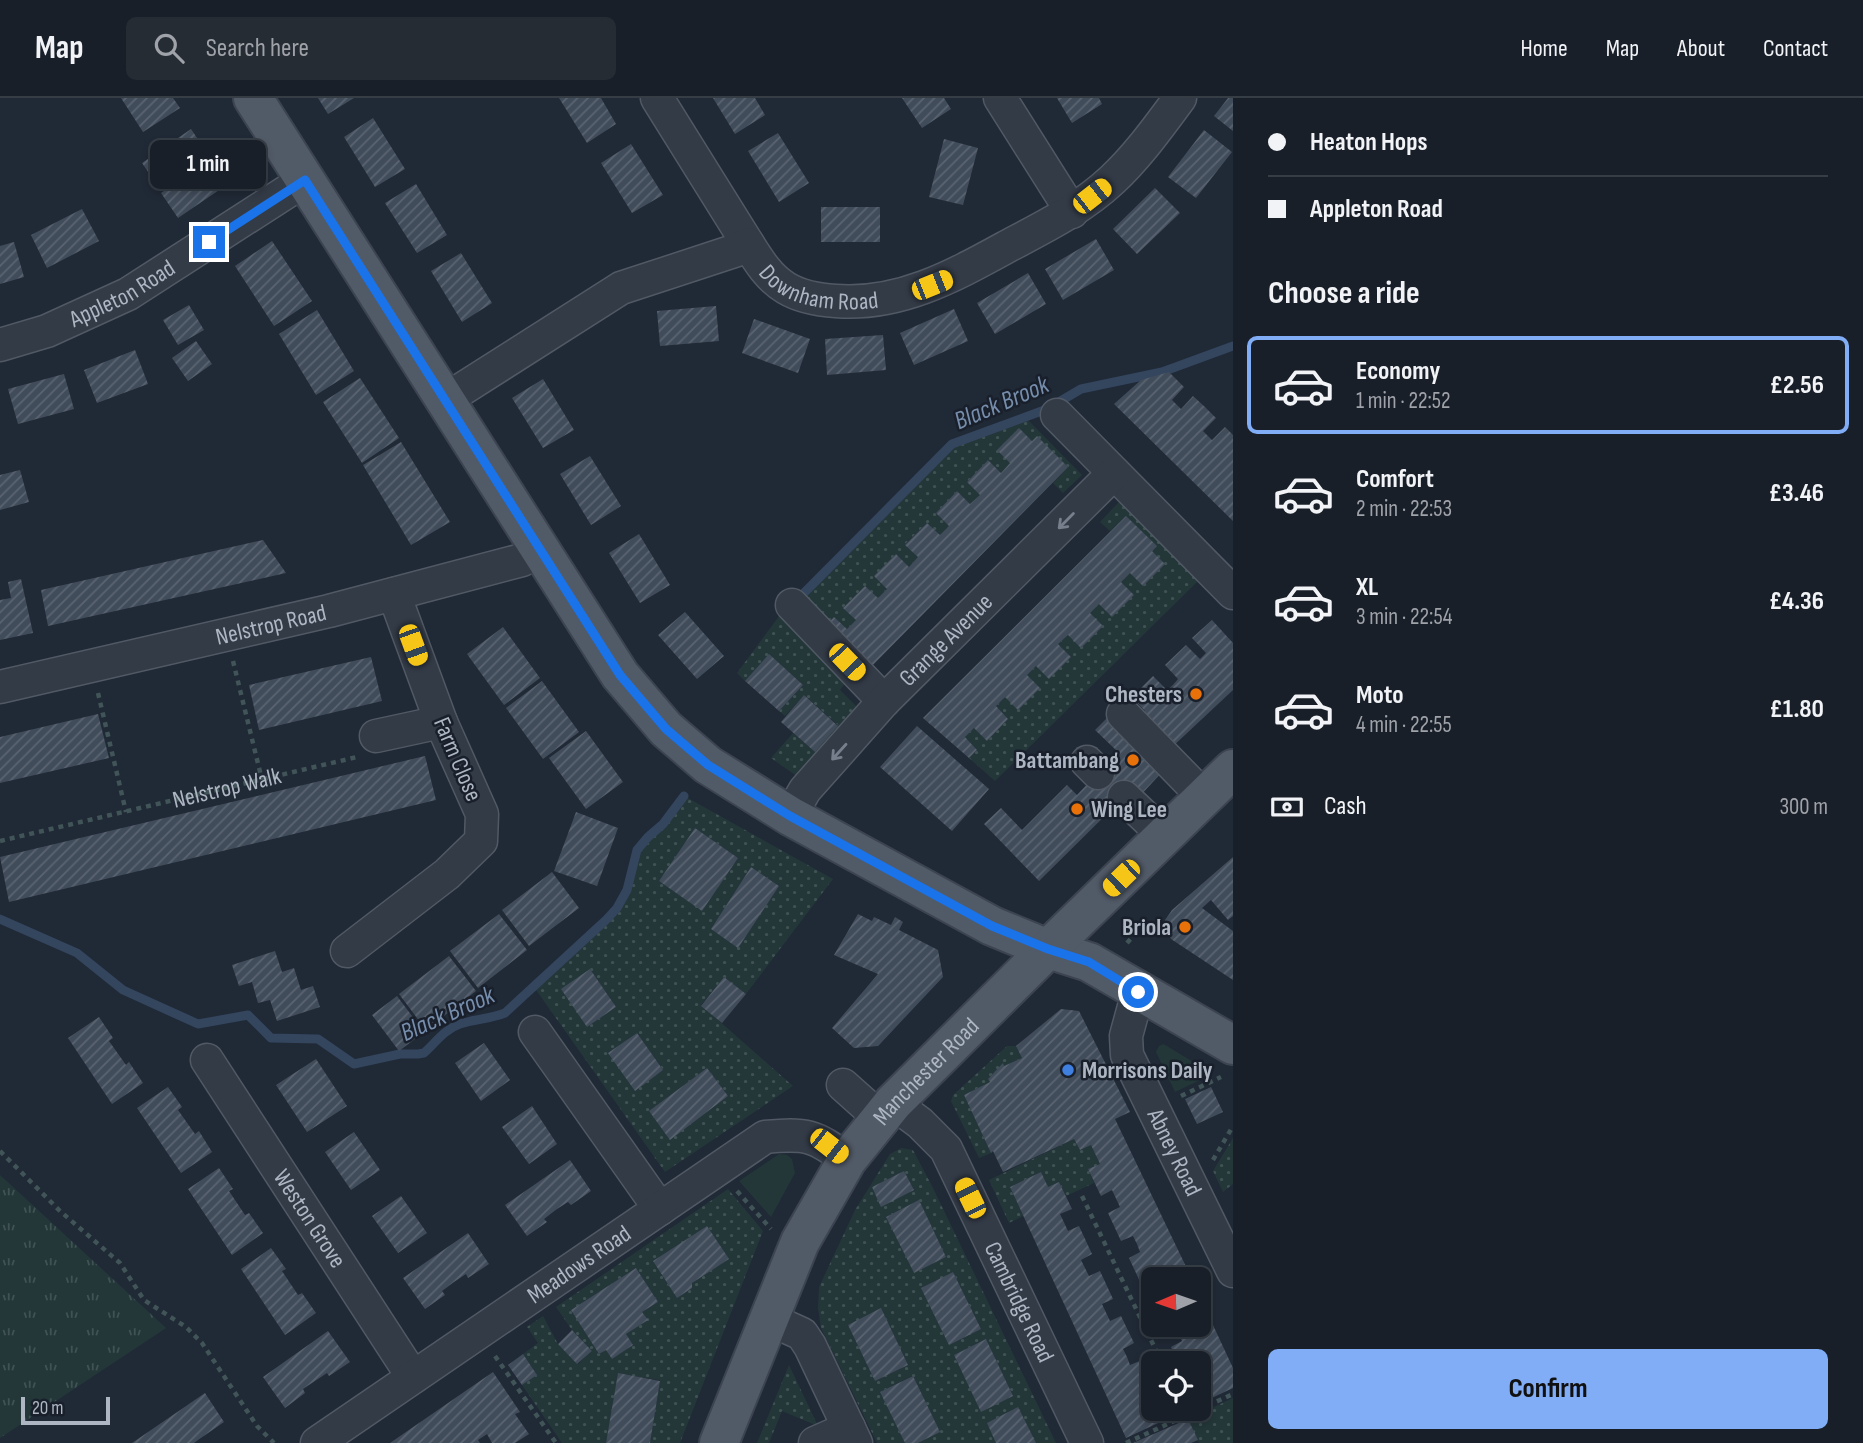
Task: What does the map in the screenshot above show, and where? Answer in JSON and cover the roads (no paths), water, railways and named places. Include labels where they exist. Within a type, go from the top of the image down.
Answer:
[{"type":"main road","points":[[253,98],[620,675],[666,729],[708,765],[790,816],[992,926],[1089,962],[1138,992],[1229,1033]]},
{"type":"main road","name":"Manchester Road","points":[[719,1443],[800,1242],[847,1160],[887,1111],[1233,769]]},
{"type":"street","points":[[657,98],[748,244]]},
{"type":"street","points":[[1000,98],[1072,212]]},
{"type":"street","name":"Downham Road","points":[[445,400],[621,288],[748,244],[760,263],[785,288],[820,300],[871,301],[918,291],[947,279],[1072,212],[1112,180],[1148,142],[1180,98]]},
{"type":"street","name":"Appleton Road","points":[[0,345],[47,331],[128,294],[305,180]]},
{"type":"street","points":[[1057,415],[1233,593]]},
{"type":"street","name":"Grange Avenue","points":[[790,816],[806,790],[884,701],[1114,473]]},
{"type":"street","name":"Nelstrop Road","points":[[0,687],[394,594],[522,560],[539,549]]},
{"type":"street","name":"Farm Close","points":[[347,951],[447,874],[481,841],[482,814],[441,722],[394,594]]},
{"type":"street","points":[[792,605],[884,701]]},
{"type":"street","points":[[1123,715],[1204,797]]},
{"type":"street","points":[[376,736],[441,722]]},
{"type":"street","points":[[1124,797],[1165,836]]},
{"type":"street","name":"Abney Road","points":[[1138,992],[1125,1036],[1127,1055],[1233,1271]]},
{"type":"street","points":[[536,1032],[660,1209]]},
{"type":"street","name":"Weston Grove","points":[[206,1060],[414,1377]]},
{"type":"street","name":"Cambridge Road","points":[[843,1085],[887,1111],[920,1123],[946,1149],[1087,1443]]},
{"type":"street","name":"Meadows Road","points":[[317,1443],[765,1137],[796,1134],[823,1142],[847,1160]]},
{"type":"street","points":[[769,1319],[802,1334],[852,1435],[816,1443]]},
{"type":"waterway","name":"Black Brook","points":[[797,600],[952,444],[1047,409],[1081,389],[1162,372],[1233,346]]},
{"type":"waterway","name":"Black Brook","points":[[0,919],[77,953],[123,990],[198,1024],[248,1015],[271,1038],[318,1039],[354,1064],[400,1054],[424,1053],[455,1026],[505,1013],[607,919],[627,890],[637,850],[663,824],[684,796]]},
{"type":"place","name":"Chesters","points":[[1196,694]]},
{"type":"place","name":"Battambang","points":[[1133,760]]},
{"type":"place","name":"Wing Lee","points":[[1077,809]]},
{"type":"place","name":"Briola","points":[[1185,927]]},
{"type":"place","name":"Morrisons Daily","points":[[1068,1070]]}]
